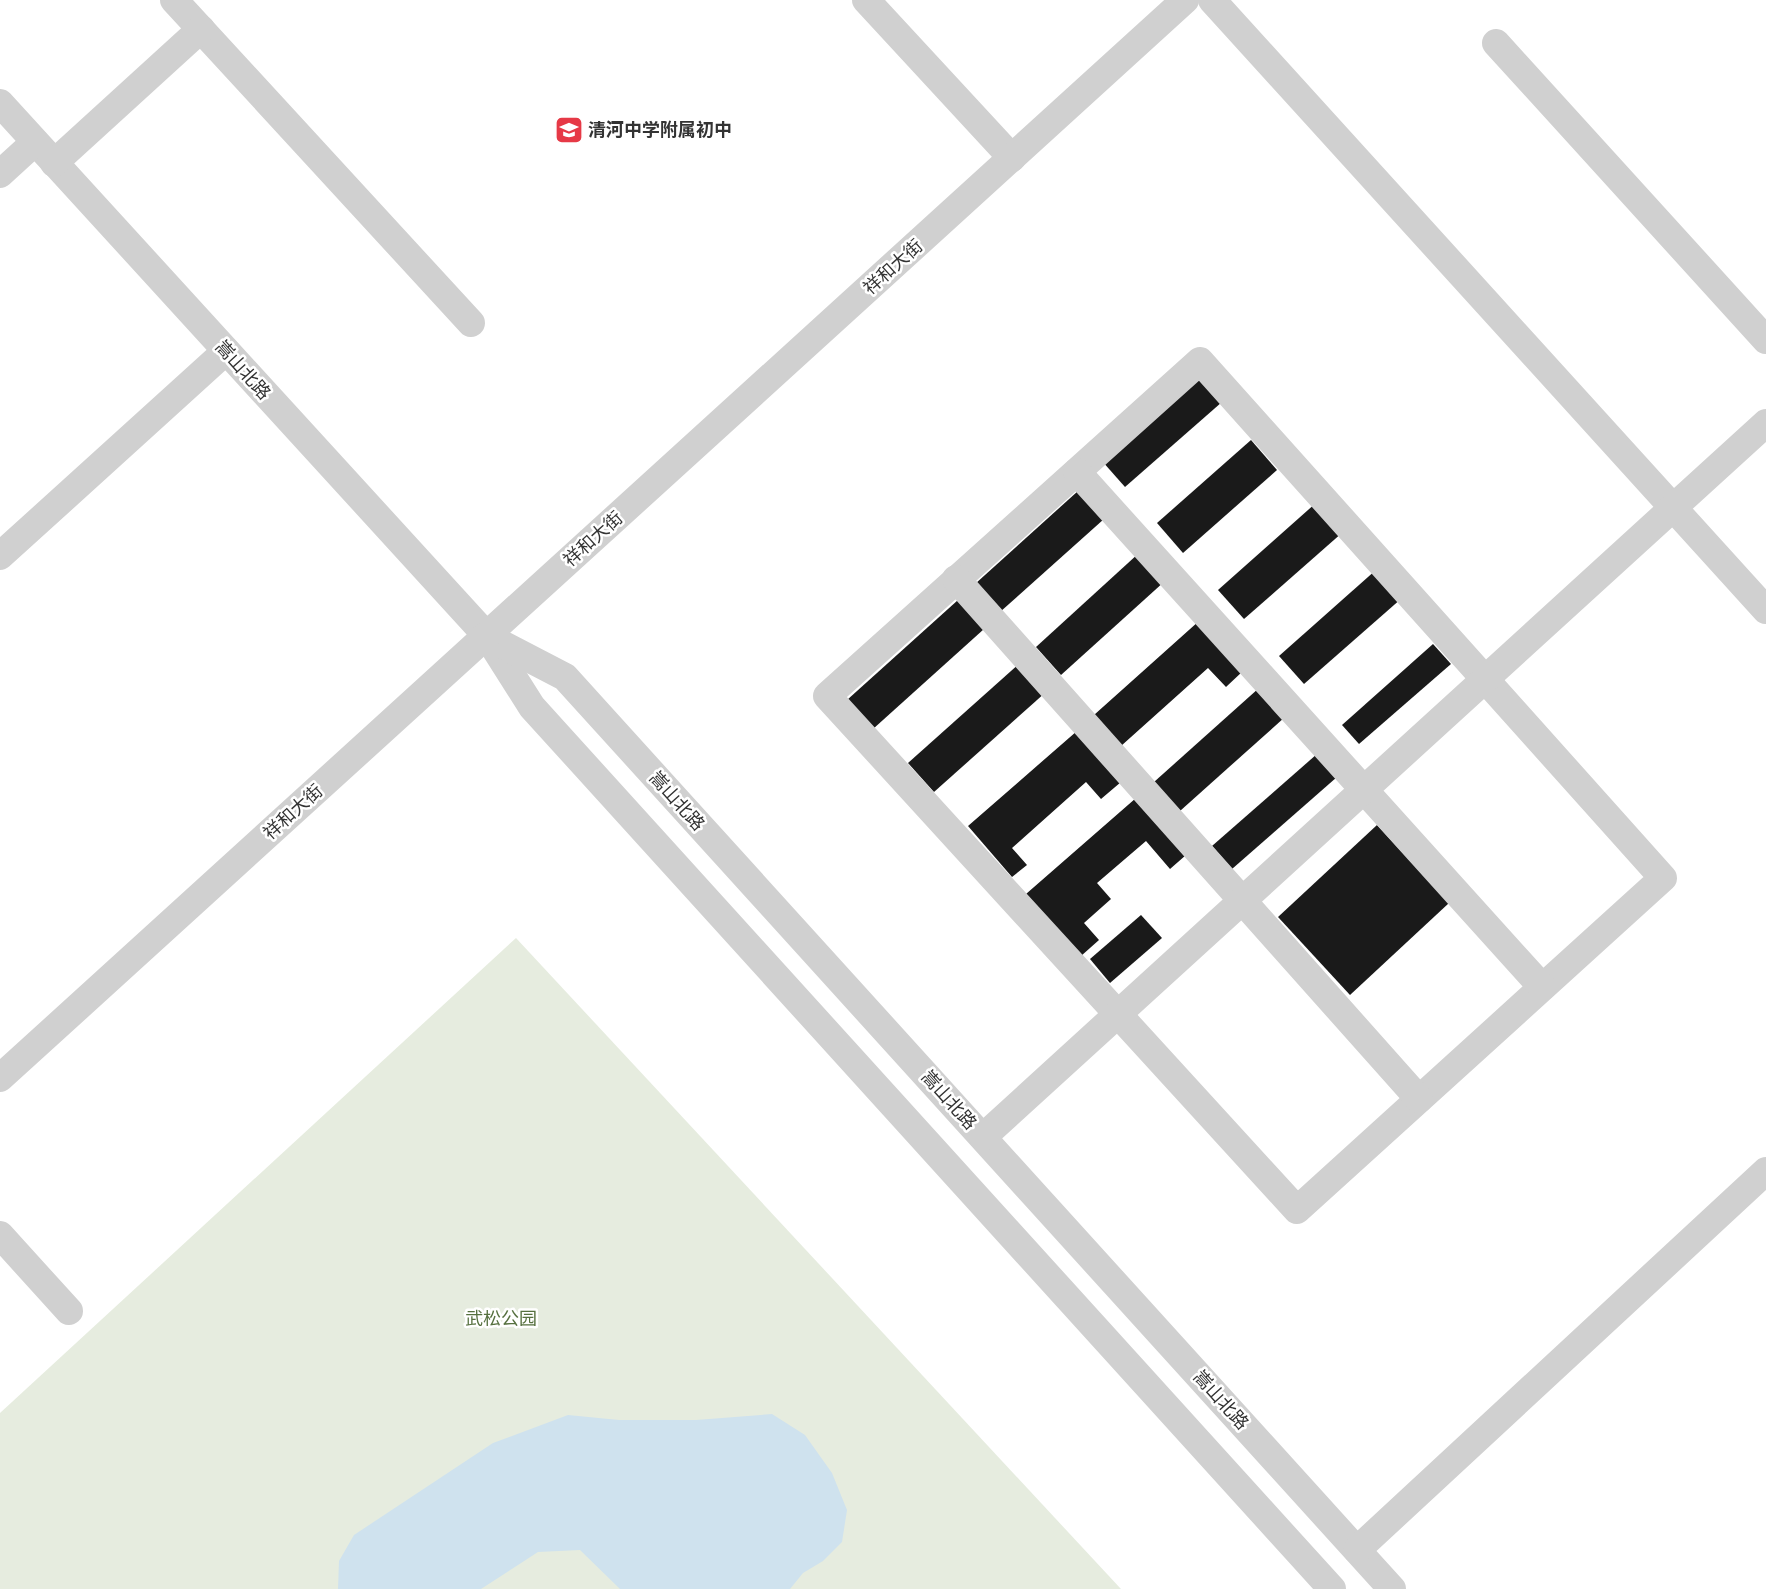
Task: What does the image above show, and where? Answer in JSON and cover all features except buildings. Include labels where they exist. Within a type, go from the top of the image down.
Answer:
[{"type":"street","points":[[174,0],[470,323]]},
{"type":"street","points":[[866,0],[1012,158]]},
{"type":"street","name":"祥和大街","points":[[0,1078],[1186,0]]},
{"type":"street","points":[[1212,0],[1766,610]]},
{"type":"street","points":[[54,163],[200,29]]},
{"type":"street","points":[[1496,43],[1766,340]]},
{"type":"street","name":"嵩山北路","points":[[0,103],[487,636],[532,708],[1332,1589]]},
{"type":"street","points":[[0,174],[35,142]]},
{"type":"street","points":[[0,556],[226,351]]},
{"type":"street","points":[[1200,361],[1663,878],[1297,1210],[826,696],[956,579],[1200,361]]},
{"type":"street","points":[[982,1138],[1766,423]]},
{"type":"street","points":[[1077,472],[1542,988]]},
{"type":"street","points":[[956,579],[1419,1099]]},
{"type":"street","name":"嵩山北路","points":[[487,636],[565,678],[1392,1589]]},
{"type":"street","points":[[1357,1550],[1766,1171]]},
{"type":"street","points":[[0,1235],[69,1311]]},
{"type":"green space","name":"武松公园","points":[[516,938],[1121,1589],[0,1589],[0,1413]]},
{"type":"water","points":[[772,1414],[805,1435],[832,1473],[847,1510],[842,1542],[823,1561],[803,1573],[790,1589],[620,1589],[580,1550],[538,1552],[481,1589],[338,1589],[339,1561],[354,1535],[493,1443],[568,1415],[619,1420],[696,1420]]},
{"type":"place","name":"清河中学附属初中","points":[[569,130]]}]
